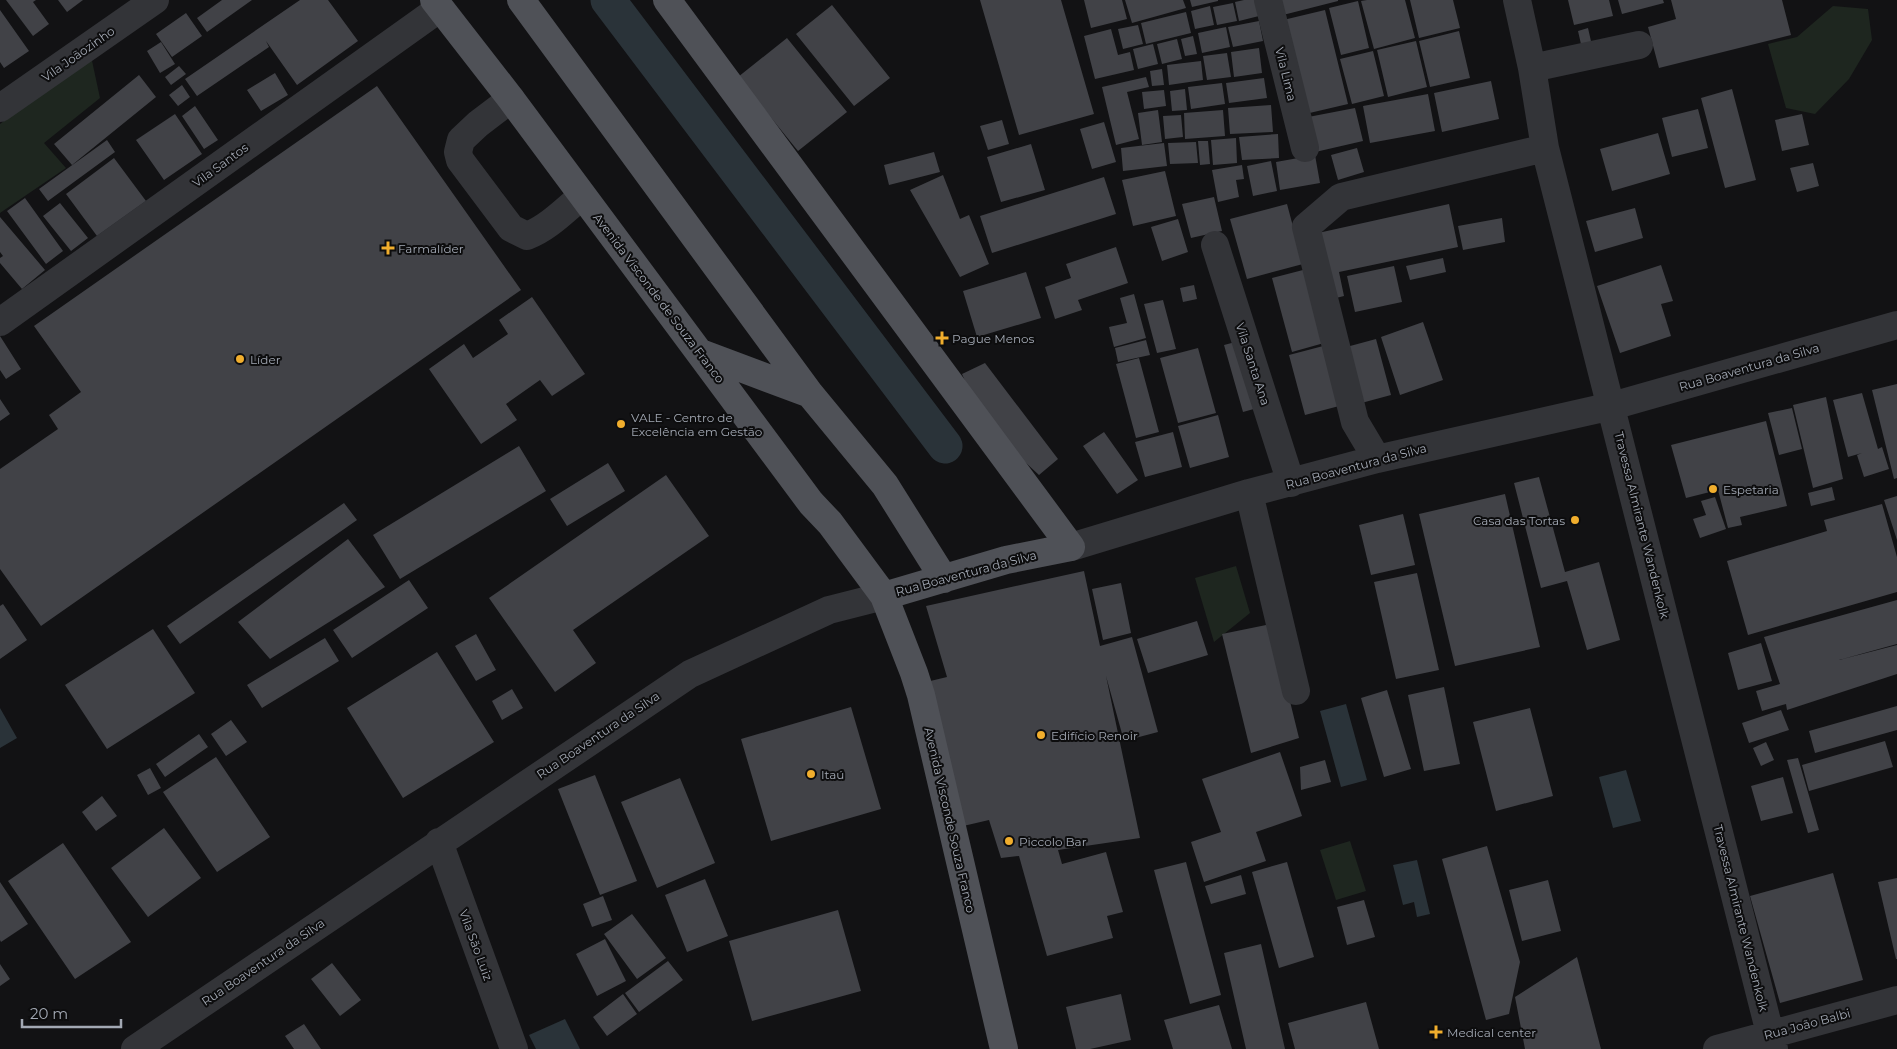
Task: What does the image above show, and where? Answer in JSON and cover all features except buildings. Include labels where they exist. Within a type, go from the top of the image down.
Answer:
[{"type":"main road","points":[[521,0],[810,394],[885,484],[944,579]]},
{"type":"main road","points":[[667,0],[1071,547]]},
{"type":"main road","name":"Avenida Visconde de Souza Franco","points":[[437,4],[511,99],[811,503],[830,523],[884,596]]},
{"type":"main road","points":[[701,354],[810,394]]},
{"type":"main road","name":"Rua Boaventura da Silva","points":[[884,596],[1006,560],[1071,547]]},
{"type":"main road","name":"Avenida Visconde Souza Franco","points":[[884,596],[921,695],[1004,1049]]},
{"type":"street","name":"Vila Joãozinho","points":[[0,108],[155,0]]},
{"type":"street","name":"Vila Lima","points":[[1268,0],[1305,148]]},
{"type":"street","name":"Travessa Almirante Wandenkolk","points":[[1517,0],[1532,68],[1545,148],[1772,1042]]},
{"type":"street","name":"Vila Santos","points":[[0,322],[437,4]]},
{"type":"street","points":[[1532,68],[1638,45]]},
{"type":"street","points":[[511,99],[478,124],[461,140],[458,146],[460,160],[490,202],[511,228],[527,236],[536,233],[582,196]]},
{"type":"street","points":[[1377,459],[1356,422],[1306,227],[1341,197],[1545,148]]},
{"type":"street","name":"Vila Santa Ana","points":[[1215,245],[1291,484]]},
{"type":"street","name":"Rua Boaventura da Silva","points":[[1071,547],[1249,493],[1291,484],[1377,459],[1612,406],[1897,325]]},
{"type":"street","points":[[1249,493],[1296,691]]},
{"type":"street","name":"Rua Boaventura da Silva","points":[[135,1049],[690,674],[829,610],[884,596]]},
{"type":"street","name":"Vila São Luiz","points":[[439,842],[514,1049]]},
{"type":"street","name":"Rua João Balbi","points":[[1717,1049],[1772,1042],[1897,1000]]},
{"type":"shaded area","points":[[1833,6],[1868,9],[1872,40],[1849,79],[1815,114],[1786,108],[1768,44],[1797,37]]},
{"type":"shaded area","points":[[91,56],[100,98],[44,143],[66,168],[0,213],[0,124]]},
{"type":"shaded area","points":[[1236,566],[1250,613],[1214,642],[1195,578]]},
{"type":"shaded area","points":[[1346,704],[1367,780],[1341,787],[1320,711]]},
{"type":"shaded area","points":[[0,708],[17,738],[0,748]]},
{"type":"shaded area","points":[[1626,770],[1641,821],[1613,828],[1599,777]]},
{"type":"shaded area","points":[[1350,841],[1366,891],[1336,900],[1320,850]]},
{"type":"shaded area","points":[[1417,860],[1430,914],[1417,917],[1414,902],[1403,905],[1393,865]]},
{"type":"shaded area","points":[[565,1019],[580,1049],[536,1049],[529,1035]]},
{"type":"waterway","points":[[608,0],[945,446]]},
{"type":"place","name":"Farmalíder","points":[[388,248]]},
{"type":"place","name":"Pague Menos","points":[[942,338]]},
{"type":"place","name":"Líder","points":[[240,359]]},
{"type":"place","name":"VALE - Centro de Excelência em Gestão","points":[[621,424]]},
{"type":"place","name":"Espetaria","points":[[1713,489]]},
{"type":"place","name":"Casa das Tortas","points":[[1575,520]]},
{"type":"place","name":"Edifício Renoir","points":[[1041,735]]},
{"type":"place","name":"Itaú","points":[[811,774]]},
{"type":"place","name":"Piccolo Bar","points":[[1009,841]]},
{"type":"place","name":"Medical center","points":[[1436,1032]]}]
